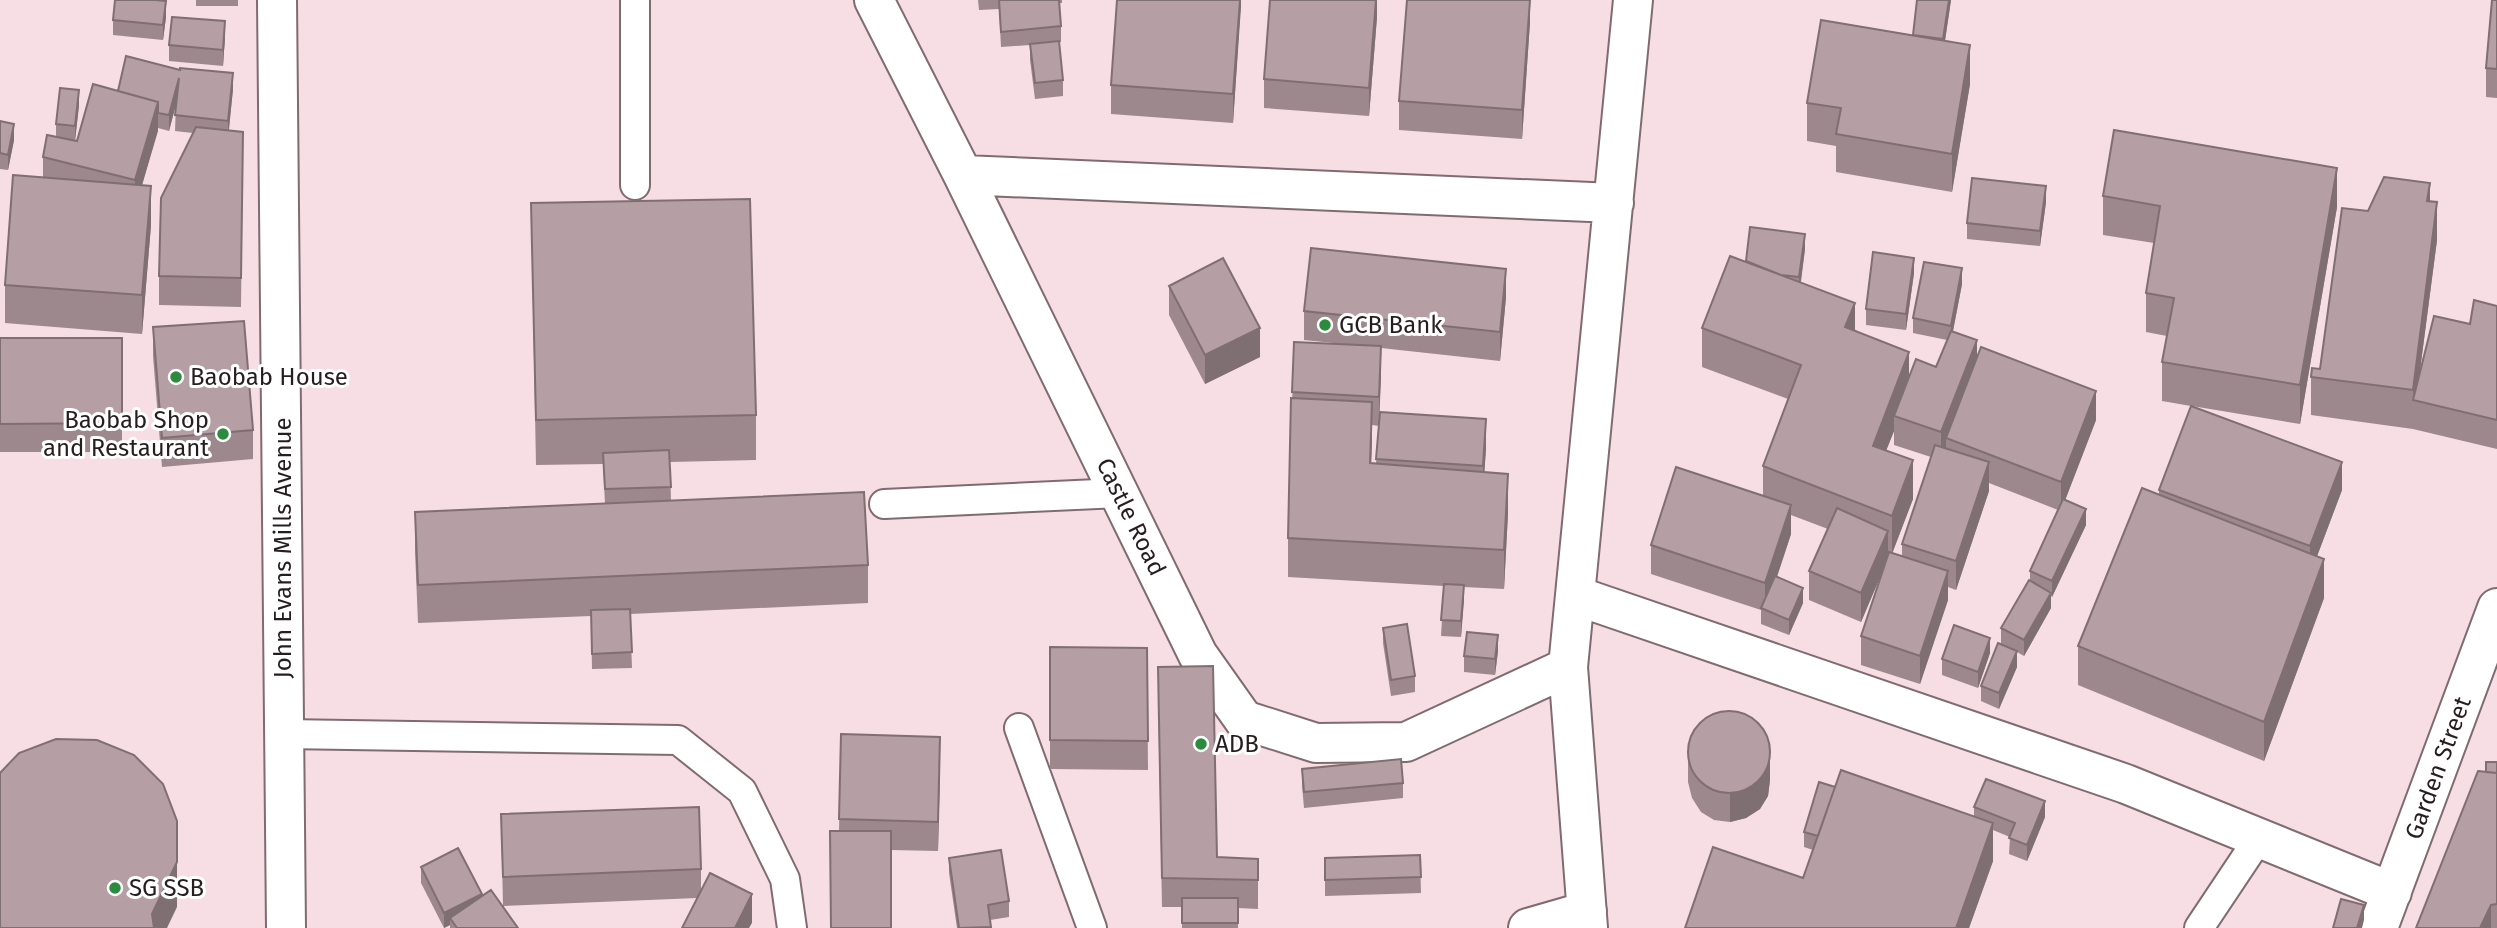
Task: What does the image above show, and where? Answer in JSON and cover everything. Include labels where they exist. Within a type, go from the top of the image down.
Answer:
[{"type":"street","name":"John Evans Mills Avenue","points":[[276,0],[286,928]]},
{"type":"street","name":"Castle Road","points":[[874,0],[963,175],[1198,655],[1244,720],[1315,743],[1406,742],[1568,667]]},
{"type":"street","points":[[1528,928],[1587,920],[1568,667],[1633,0]]},
{"type":"street","points":[[963,175],[1614,204]]},
{"type":"street","points":[[1577,596],[2126,783],[2392,892]]},
{"type":"street","name":"Garden Street","points":[[2378,928],[2497,608]]},
{"type":"lane","points":[[635,0],[635,185]]},
{"type":"lane","points":[[884,504],[1119,493]]},
{"type":"lane","points":[[1019,728],[1092,928]]},
{"type":"lane","points":[[284,734],[678,740],[742,791],[785,879],[792,928]]},
{"type":"lane","points":[[2199,928],[2259,838]]},
{"type":"building","points":[[115,0],[166,1],[163,25],[113,20]]},
{"type":"building","points":[[999,0],[1059,0],[1061,26],[1001,32]]},
{"type":"building","points":[[1117,0],[1240,0],[1233,94],[1111,85]]},
{"type":"building","points":[[1270,0],[1376,0],[1369,88],[1264,79]]},
{"type":"building","points":[[1407,0],[1530,0],[1522,110],[1399,101]]},
{"type":"building","points":[[1917,0],[1949,0],[1943,39],[1913,35]]},
{"type":"building","points":[[2492,0],[2497,0],[2497,69],[2486,68]]},
{"type":"building","points":[[172,17],[225,21],[223,50],[169,45]]},
{"type":"building","points":[[1821,20],[1970,45],[1952,154],[1836,134],[1841,108],[1807,103]]},
{"type":"building","points":[[1059,41],[1063,80],[1035,83],[1030,44]]},
{"type":"building","points":[[126,56],[180,70],[233,73],[228,121],[175,115],[179,78],[169,115],[158,113],[158,102],[118,91]]},
{"type":"building","points":[[93,84],[158,102],[135,180],[43,157],[47,135],[77,141]]},
{"type":"building","points":[[60,88],[79,90],[75,126],[56,124]]},
{"type":"building","points":[[0,121],[14,124],[8,155],[0,153]]},
{"type":"building","points":[[196,127],[243,132],[241,278],[159,276],[161,198]]},
{"type":"building","points":[[2114,130],[2337,168],[2300,385],[2162,362],[2174,298],[2146,293],[2160,206],[2103,196]]},
{"type":"building","points":[[13,175],[151,186],[142,295],[5,285]]},
{"type":"building","points":[[2384,177],[2430,183],[2427,201],[2437,202],[2413,390],[2311,377],[2312,368],[2320,369],[2342,208],[2368,211]]},
{"type":"building","points":[[1972,178],[2046,186],[2040,231],[1967,223]]},
{"type":"building","points":[[750,199],[756,415],[536,420],[531,203]]},
{"type":"building","points":[[1750,227],[1805,234],[1799,277],[1781,275],[1746,261]]},
{"type":"building","points":[[1311,248],[1506,269],[1500,332],[1304,311]]},
{"type":"building","points":[[1873,252],[1914,258],[1906,314],[1866,309]]},
{"type":"building","points":[[1730,256],[1855,303],[1845,327],[1909,352],[1873,446],[1913,460],[1892,516],[1763,466],[1801,365],[1702,328]]},
{"type":"building","points":[[1223,258],[1260,328],[1205,355],[1169,286]]},
{"type":"building","points":[[1924,262],[1962,268],[1951,326],[1913,318]]},
{"type":"building","points":[[2474,300],[2497,306],[2497,420],[2413,400],[2434,316],[2470,324]]},
{"type":"building","points":[[244,321],[253,430],[162,438],[153,327]]},
{"type":"building","points":[[1951,331],[1977,340],[1941,432],[1894,416],[1916,359],[1936,367]]},
{"type":"building","points":[[0,338],[122,338],[122,423],[0,424]]},
{"type":"building","points":[[1294,342],[1381,346],[1379,397],[1292,392]]},
{"type":"building","points":[[1981,347],[2096,391],[2061,482],[1946,438]]},
{"type":"building","points":[[1291,398],[1372,402],[1370,463],[1508,474],[1504,550],[1288,538]]},
{"type":"building","points":[[2191,406],[2342,462],[2310,546],[2159,490]]},
{"type":"building","points":[[1380,412],[1486,419],[1483,466],[1376,459]]},
{"type":"building","points":[[1935,445],[1989,462],[1956,561],[1902,544]]},
{"type":"building","points":[[669,450],[671,487],[605,489],[603,453]]},
{"type":"building","points":[[1676,467],[1791,505],[1765,583],[1651,545]]},
{"type":"building","points":[[2142,488],[2324,559],[2264,722],[2078,646]]},
{"type":"building","points":[[864,492],[868,565],[418,585],[415,512]]},
{"type":"building","points":[[2063,499],[2086,509],[2052,581],[2030,571]]},
{"type":"building","points":[[1837,508],[1888,531],[1861,593],[1809,571]]},
{"type":"building","points":[[1889,552],[1948,571],[1920,656],[1861,636]]},
{"type":"building","points":[[1775,576],[1803,588],[1789,620],[1761,608]]},
{"type":"building","points":[[2029,580],[2051,593],[2024,640],[2001,628]]},
{"type":"building","points":[[1444,584],[1464,585],[1461,621],[1441,620]]},
{"type":"building","points":[[630,609],[632,652],[592,654],[591,610]]},
{"type":"building","points":[[1407,624],[1415,676],[1391,680],[1383,628]]},
{"type":"building","points":[[1954,625],[1990,638],[1978,672],[1942,659]]},
{"type":"building","points":[[1467,632],[1498,635],[1495,659],[1464,656]]},
{"type":"building","points":[[1998,643],[2017,651],[1999,693],[1981,686]]},
{"type":"building","points":[[1050,647],[1147,648],[1148,741],[1050,740]]},
{"type":"building","points":[[1213,666],[1217,857],[1258,859],[1258,880],[1162,878],[1158,667]]},
{"type":"building","points":[[1729,711],[1745,714],[1758,723],[1767,736],[1770,752],[1767,768],[1758,781],[1745,790],[1729,793],[1713,790],[1700,781],[1691,768],[1688,752],[1691,736],[1700,723],[1713,714]]},
{"type":"building","points":[[841,734],[940,737],[938,822],[839,819]]},
{"type":"building","points":[[56,739],[97,740],[134,755],[163,784],[177,821],[177,862],[152,914],[154,928],[0,928],[0,773],[19,753]]},
{"type":"building","points":[[1401,759],[1403,783],[1304,792],[1302,769]]},
{"type":"building","points":[[2486,762],[2497,762],[2497,773],[2486,772]]},
{"type":"building","points":[[1841,770],[1993,823],[1956,928],[1685,928],[1713,847],[1803,878]]},
{"type":"building","points":[[2478,771],[2497,773],[2497,904],[2491,905],[2480,928],[2416,928]]},
{"type":"building","points":[[1986,779],[2045,801],[2027,845],[2009,838],[2015,823],[1974,807]]},
{"type":"building","points":[[1819,782],[1835,787],[1818,836],[1804,832]]},
{"type":"building","points":[[699,807],[701,869],[503,877],[501,814]]},
{"type":"building","points":[[830,831],[891,831],[891,928],[831,928]]},
{"type":"building","points":[[458,848],[482,894],[444,913],[421,867]]},
{"type":"building","points":[[1001,850],[1009,901],[988,905],[991,927],[959,928],[949,858]]},
{"type":"building","points":[[1420,855],[1421,877],[1325,880],[1325,858]]},
{"type":"building","points":[[710,873],[752,894],[735,928],[682,928]]},
{"type":"building","points":[[491,890],[518,928],[457,928],[450,918]]},
{"type":"building","points":[[1182,898],[1238,898],[1238,923],[1182,923]]},
{"type":"building","points":[[2341,899],[2364,905],[2357,928],[2333,928]]},
{"type":"place","name":"GCB Bank","points":[[1325,325]]},
{"type":"place","name":"Baobab House","points":[[176,377]]},
{"type":"place","name":"Baobab Shop and Restaurant","points":[[223,434]]},
{"type":"place","name":"ADB","points":[[1201,744]]},
{"type":"place","name":"SG SSB","points":[[115,888]]}]
